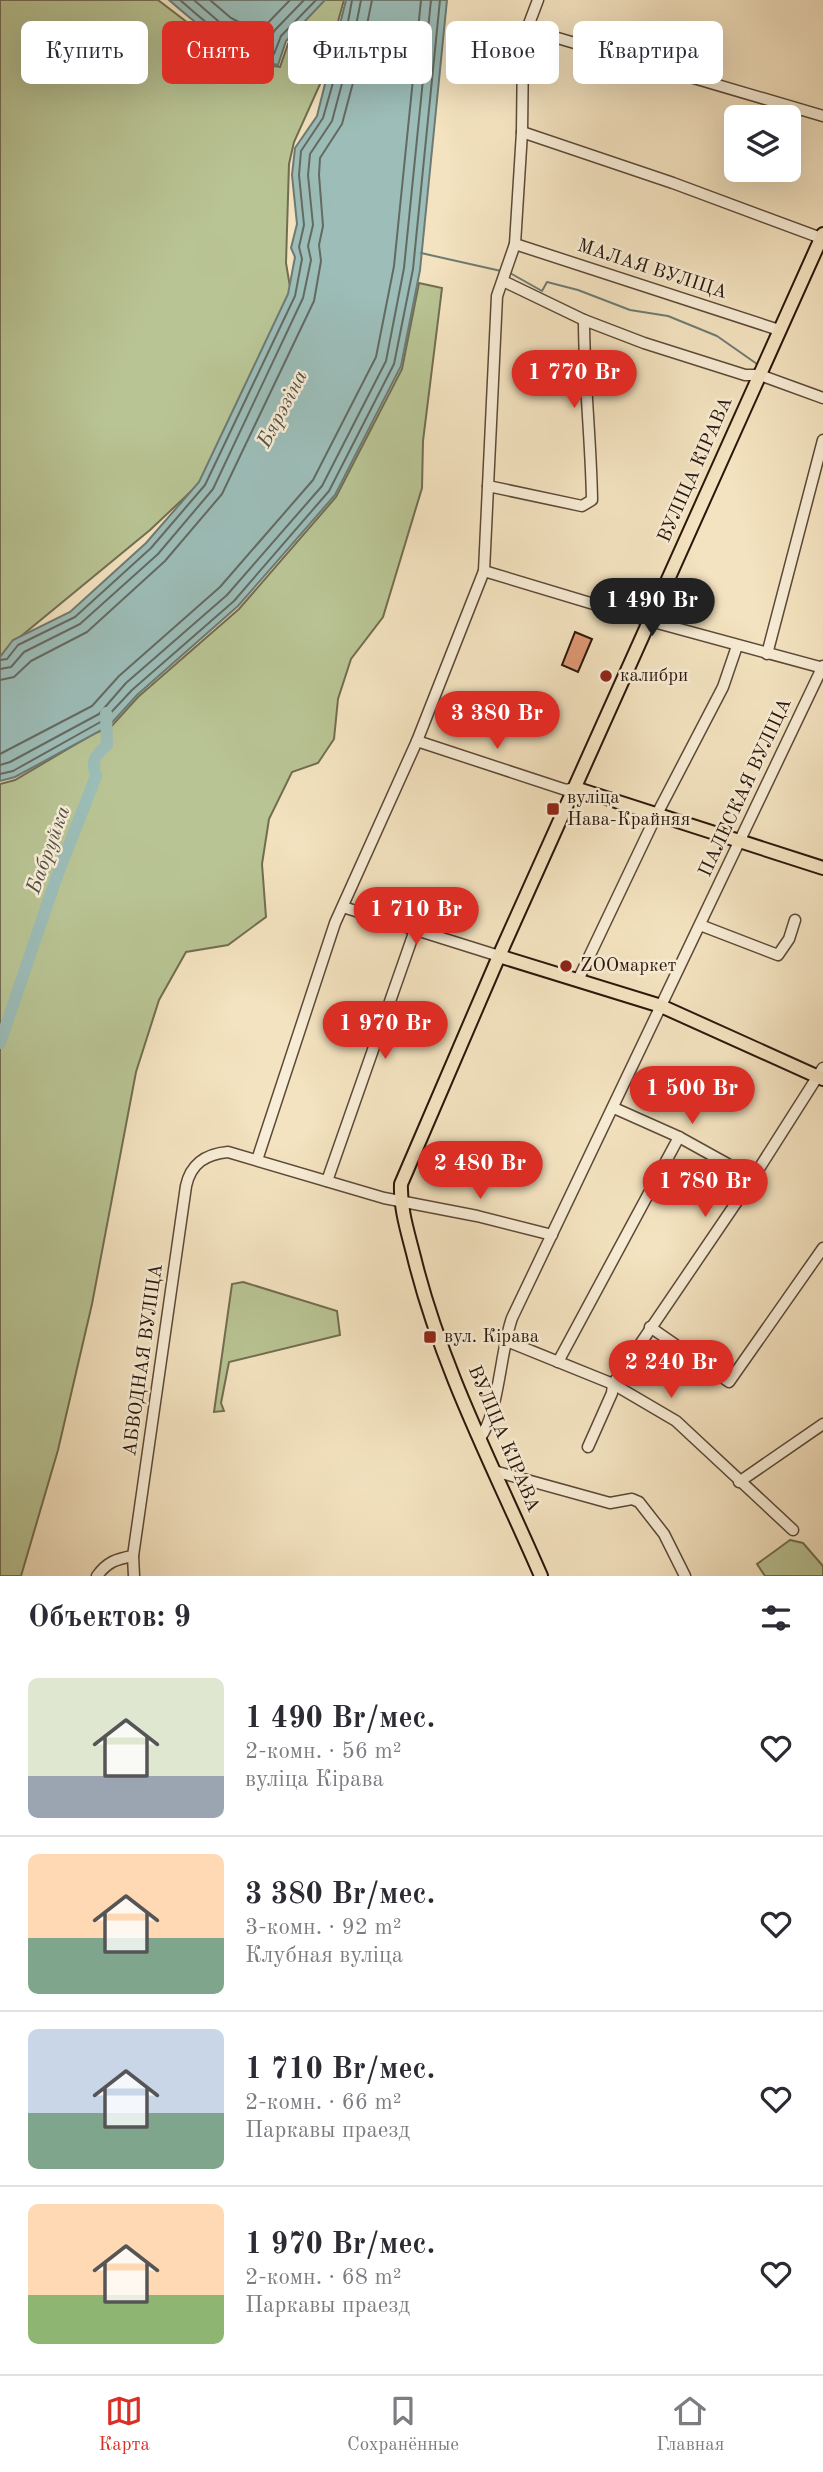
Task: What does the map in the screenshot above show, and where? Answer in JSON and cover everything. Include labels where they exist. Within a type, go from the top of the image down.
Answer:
[{"type":"main road","name":"ВУЛІЦА КІРАВА","points":[[541,1576],[432,1321],[400,1200],[401,1184],[406,1166],[499,956],[822,236]]},
{"type":"main road","points":[[575,788],[823,868]]},
{"type":"main road","points":[[499,956],[662,1006],[822,1074]]},
{"type":"street","points":[[530,21],[538,0]]},
{"type":"street","points":[[559,38],[823,116]]},
{"type":"street","points":[[523,84],[515,244],[497,296],[484,571],[417,741],[335,923],[257,1160],[400,1200],[552,1235]]},
{"type":"street","points":[[522,132],[822,236]]},
{"type":"street","name":"МАЛАЯ ВУЛІЦА","points":[[515,244],[779,330]]},
{"type":"street","points":[[505,275],[584,320],[644,344],[745,375],[760,375],[823,398]]},
{"type":"street","points":[[488,486],[582,506],[592,500],[589,407],[584,368],[584,320]]},
{"type":"street","points":[[766,654],[823,440]]},
{"type":"street","points":[[484,571],[737,646],[823,667]]},
{"type":"street","points":[[578,980],[657,814],[723,687],[737,646]]},
{"type":"street","name":"ПАЛЕСКАЯ ВУЛІЦА","points":[[480,1438],[491,1422],[505,1340],[517,1307],[823,667]]},
{"type":"street","points":[[417,741],[566,790],[575,788]]},
{"type":"street","points":[[342,907],[499,956]]},
{"type":"street","points":[[699,925],[778,955],[789,939],[795,920]]},
{"type":"street","points":[[327,1181],[415,930]]},
{"type":"street","points":[[588,1447],[612,1393],[613,1384],[822,1074]]},
{"type":"street","points":[[614,1108],[679,1137],[753,1178]]},
{"type":"street","points":[[558,1362],[679,1137]]},
{"type":"street","name":"АБВОДНАЯ ВУЛІЦА","points":[[134,1576],[133,1556],[188,1175],[202,1158],[216,1153],[228,1152],[257,1160]]},
{"type":"street","points":[[650,1327],[729,1382],[821,1255]]},
{"type":"street","points":[[505,1340],[613,1384],[676,1421],[793,1530]]},
{"type":"street","points":[[739,1482],[823,1424]]},
{"type":"street","points":[[494,1471],[610,1503],[632,1499],[639,1502],[664,1534],[685,1576]]},
{"type":"street","points":[[97,1576],[111,1562],[133,1556]]},
{"type":"green space","points":[[0,0],[158,0],[185,21],[162,21],[162,84],[274,84],[274,66],[280,67],[288,44],[288,84],[320,84],[294,142],[289,164],[286,263],[291,293],[201,482],[150,530],[14,642],[0,660]]},
{"type":"green space","points":[[320,0],[344,0],[338,21],[305,21]]},
{"type":"green space","points":[[419,283],[442,288],[423,441],[422,488],[383,617],[351,659],[338,699],[334,739],[318,763],[292,772],[269,819],[262,864],[266,917],[228,945],[186,952],[159,1000],[136,1072],[92,1304],[58,1450],[21,1576],[0,1576],[0,784],[15,780],[95,733],[110,728],[138,697],[239,609],[336,497],[402,369]]},
{"type":"green space","points":[[243,1282],[337,1311],[340,1335],[229,1362],[221,1403],[224,1411],[214,1412],[232,1284]]},
{"type":"green space","points":[[790,1540],[803,1543],[823,1566],[823,1576],[765,1576],[757,1564]]},
{"type":"water","points":[[169,0],[325,0],[305,21],[288,21],[288,39],[278,65],[274,64],[274,21],[194,21]]},
{"type":"water","name":"Бярэзіна","points":[[346,0],[447,0],[420,270],[401,366],[335,495],[238,606],[137,695],[109,726],[15,777],[0,781],[0,657],[13,640],[70,612],[146,543],[199,482],[288,294],[295,257],[291,248],[297,224],[292,175],[295,148],[317,116],[325,84],[432,84],[432,21],[341,21]]},
{"type":"building","points":[[575,632],[592,639],[578,672],[562,665]]},
{"type":"waterway","points":[[421,253],[501,271]]},
{"type":"waterway","points":[[510,273],[542,291],[547,282],[578,290],[630,310],[668,316],[717,336],[757,364]]},
{"type":"waterway","name":"Бабруйка","points":[[0,1043],[57,876],[96,776],[95,759],[107,745],[106,713]]},
{"type":"place","name":"калибри","points":[[606,676]]},
{"type":"place","name":"вуліца Нава-Крайняя","points":[[553,809]]},
{"type":"place","name":"ZOOмаркет","points":[[566,966]]},
{"type":"place","name":"вул. Кірава","points":[[430,1337]]}]
